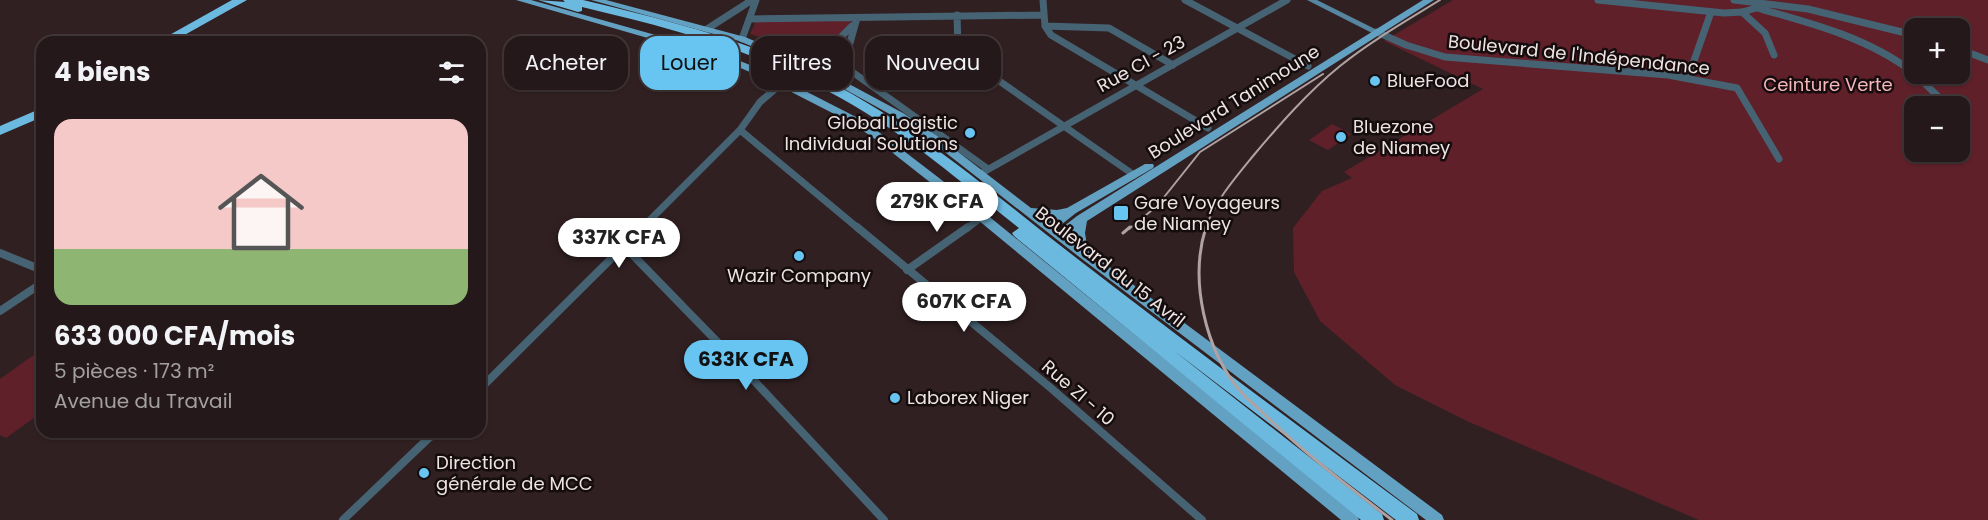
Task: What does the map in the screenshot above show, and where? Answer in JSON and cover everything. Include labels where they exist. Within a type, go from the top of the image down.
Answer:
[{"type":"highway","points":[[174,36],[241,0]]},
{"type":"highway","points":[[186,36],[253,0]]},
{"type":"highway","name":"Boulevard du 15 Avril","points":[[544,0],[726,50],[794,78],[870,120],[1026,239],[1375,520]]},
{"type":"highway","name":"Boulevard du 15 Avril","points":[[569,0],[739,46],[805,75],[880,116],[914,139],[1178,345],[1410,520]]},
{"type":"highway","points":[[0,124],[36,108]]},
{"type":"highway","points":[[0,131],[36,115]]},
{"type":"main road","points":[[521,0],[701,50],[751,69]]},
{"type":"main road","name":"Boulevard du 15 Avril","points":[[596,0],[751,43]]},
{"type":"main road","name":"Boulevard de l'Indépendance","points":[[1311,0],[1373,30]]},
{"type":"main road","name":"Boulevard Tanimoune","points":[[1050,227],[1091,206],[1373,30],[1414,0]]},
{"type":"main road","name":"Boulevard Tanimoune","points":[[1091,206],[1134,175],[1308,66],[1429,0]]},
{"type":"main road","points":[[796,90],[854,120],[879,137],[982,218],[1352,520]]},
{"type":"main road","name":"Boulevard du 15 Avril","points":[[852,90],[899,115],[984,172],[1028,211],[1082,253],[1437,520]]},
{"type":"main road","points":[[1028,211],[1077,214],[1082,253]]},
{"type":"main road","name":"Boulevard Tanimoune","points":[[1060,236],[1077,214]]},
{"type":"street","points":[[707,29],[754,0]]},
{"type":"street","points":[[742,39],[754,0]]},
{"type":"street","points":[[1043,0],[1045,26],[1051,35],[1133,86],[1208,128]]},
{"type":"street","points":[[1185,0],[1235,29],[1308,66]]},
{"type":"street","name":"Rue CI - 23","points":[[984,172],[1287,0]]},
{"type":"street","points":[[1598,0],[1711,12],[1742,12],[1764,5]]},
{"type":"street","points":[[1734,0],[1808,9],[1904,32]]},
{"type":"street","points":[[1755,8],[1797,19],[1858,42],[1904,65]]},
{"type":"street","points":[[1688,78],[1711,12]]},
{"type":"street","points":[[1742,12],[1761,27],[1774,55]]},
{"type":"street","points":[[957,15],[958,48],[962,55],[1134,175]]},
{"type":"street","points":[[750,19],[1044,15]]},
{"type":"street","points":[[845,36],[857,18]]},
{"type":"street","points":[[857,18],[846,57],[851,71],[984,172]]},
{"type":"street","points":[[1045,26],[1109,28],[1173,65]]},
{"type":"street","name":"Boulevard de l'Indépendance","points":[[1373,30],[1406,45],[1445,57],[1584,67],[1688,78],[1737,88],[1779,159]]},
{"type":"street","points":[[1970,54],[1988,60]]},
{"type":"street","points":[[1925,84],[1938,96]]},
{"type":"street","points":[[486,383],[740,130],[760,102],[774,90]]},
{"type":"street","name":"Rue ZI - 10","points":[[740,130],[1052,389],[1202,520]]},
{"type":"street","points":[[907,270],[982,218]]},
{"type":"street","points":[[624,246],[732,357],[884,520]]},
{"type":"street","points":[[0,253],[36,268]]},
{"type":"street","points":[[0,311],[36,288]]},
{"type":"street","points":[[343,520],[429,438]]},
{"type":"green space","name":"Ceinture Verte","points":[[1453,0],[1988,0],[1988,520],[1699,520],[1469,422],[1395,385],[1320,321],[1294,272],[1293,228],[1322,191],[1352,178],[1344,172],[1483,89],[1384,41]]},
{"type":"green space","points":[[848,20],[852,22],[837,36],[756,36],[750,34],[756,21]]},
{"type":"green space","points":[[1332,124],[1351,134],[1328,150],[1309,140]]},
{"type":"green space","points":[[36,353],[36,416],[6,438],[0,435],[0,379]]},
{"type":"railway","points":[[1205,229],[1214,209],[1233,181],[1273,132],[1317,87],[1364,48],[1440,0]]},
{"type":"railway","points":[[1129,229],[1157,206],[1200,152],[1323,74]]},
{"type":"railway","points":[[1123,233],[1130,227]]},
{"type":"railway","points":[[1206,227],[1199,269],[1200,291],[1210,335],[1228,375],[1244,395],[1295,442],[1392,520]]},
{"type":"place","name":"BlueFood","points":[[1375,81]]},
{"type":"place","name":"Global Logistic Individual Solutions","points":[[970,133]]},
{"type":"place","name":"Bluezone de Niamey","points":[[1341,137]]},
{"type":"place","name":"Gare Voyageurs de Niamey","points":[[1121,213]]},
{"type":"place","name":"Wazir Company","points":[[799,256]]},
{"type":"place","name":"Laborex Niger","points":[[895,398]]},
{"type":"place","name":"Direction générale de MCC","points":[[424,473]]}]
